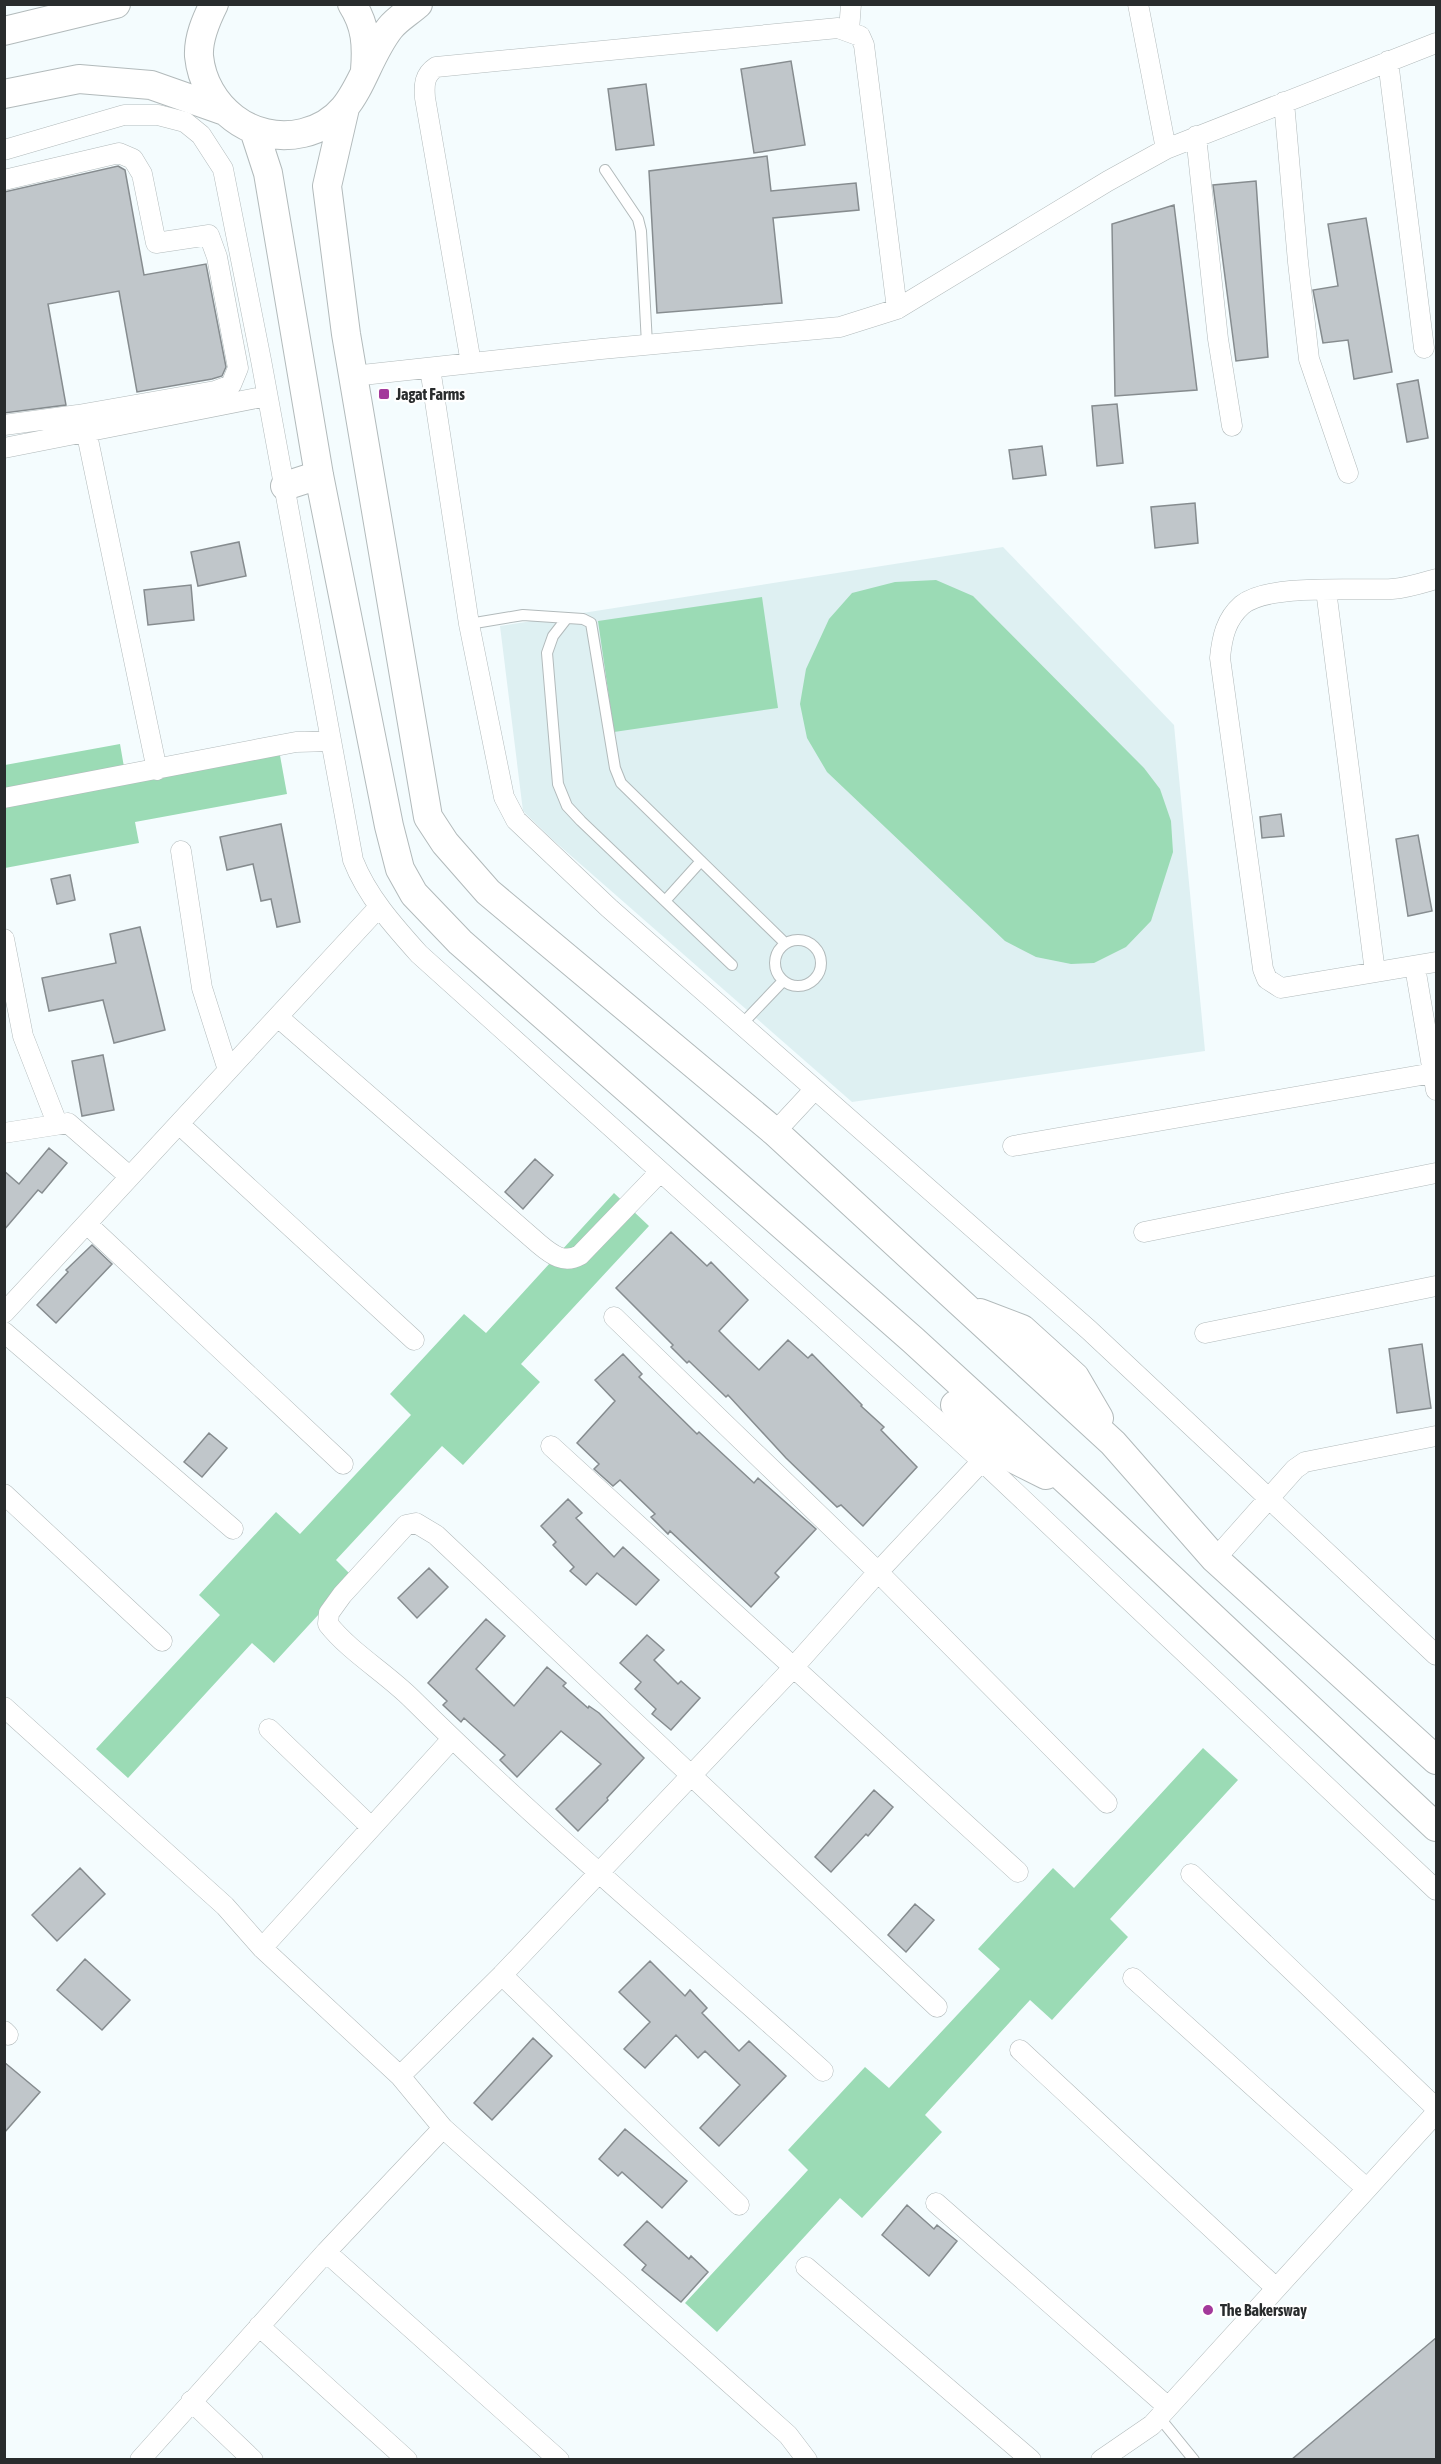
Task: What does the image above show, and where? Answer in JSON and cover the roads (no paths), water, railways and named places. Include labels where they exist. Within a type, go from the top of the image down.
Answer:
[{"type":"street","points":[[4,31],[116,4]]},
{"type":"street","points":[[214,4],[203,25],[199,55],[206,84],[222,110]]},
{"type":"street","points":[[352,4],[360,17],[367,44],[365,72]]},
{"type":"street","points":[[4,94],[79,79],[151,85],[222,110],[237,122],[254,130],[279,135],[303,133],[326,124],[345,108],[357,91],[390,27],[418,4]]},
{"type":"street","points":[[849,31],[851,4]]},
{"type":"street","points":[[1138,4],[1166,149]]},
{"type":"street","points":[[471,363],[425,98],[424,83],[429,72],[436,67],[451,65],[838,28],[860,36],[864,45],[897,309]]},
{"type":"street","points":[[354,376],[647,344],[840,327],[897,309],[1108,181],[1166,149],[1437,43]]},
{"type":"street","points":[[1388,61],[1425,348]]},
{"type":"street","points":[[1284,102],[1309,359],[1348,473]]},
{"type":"street","points":[[345,108],[327,186],[354,376],[428,817],[445,843],[488,892],[775,1132],[964,1306],[1022,1329],[1075,1377],[1113,1443],[1215,1559],[1437,1760]]},
{"type":"street","points":[[4,150],[123,115],[158,115],[185,122],[201,135],[223,169],[285,486],[353,860],[362,884],[379,907],[419,954],[982,1461],[1437,1890]]},
{"type":"street","points":[[254,130],[268,173],[319,475],[388,826],[400,869],[414,894],[460,942],[913,1340],[1437,1827]]},
{"type":"street","points":[[1196,136],[1218,339],[1232,426]]},
{"type":"street","points":[[4,180],[119,153],[133,159],[142,174],[156,243],[210,235],[217,257],[238,368],[231,385],[215,391],[78,415],[4,425]]},
{"type":"street","points":[[430,368],[470,624],[504,796],[516,820],[609,908],[1089,1330],[1437,1655]]},
{"type":"street","points":[[4,448],[267,396]]},
{"type":"street","points":[[86,430],[157,770]]},
{"type":"street","points":[[285,486],[319,475]]},
{"type":"street","points":[[1437,579],[1394,588],[1267,594],[1243,604],[1231,616],[1225,627],[1220,658],[1263,969],[1267,979],[1281,988],[1437,962]]},
{"type":"street","points":[[1326,590],[1375,972]]},
{"type":"street","points":[[4,798],[296,742],[331,741]]},
{"type":"street","points":[[181,851],[202,988],[228,1070]]},
{"type":"street","points":[[4,1313],[379,907]]},
{"type":"street","points":[[4,939],[23,1036],[57,1123]]},
{"type":"street","points":[[1013,1146],[1435,1082],[1415,967]]},
{"type":"street","points":[[278,1017],[531,1238],[563,1260],[573,1259],[580,1255],[660,1172]]},
{"type":"street","points":[[775,1132],[815,1089]]},
{"type":"street","points":[[4,1133],[68,1123],[129,1176]]},
{"type":"street","points":[[179,1124],[414,1340]]},
{"type":"street","points":[[1144,1232],[1437,1173]]},
{"type":"street","points":[[87,1224],[343,1464]]},
{"type":"street","points":[[1205,1333],[1437,1286]]},
{"type":"street","points":[[614,1317],[878,1572],[1107,1803]]},
{"type":"street","points":[[4,1332],[233,1529]]},
{"type":"street","points":[[1215,1559],[1295,1469],[1305,1462],[1437,1436]]},
{"type":"street","points":[[551,1446],[792,1669],[1018,1872]]},
{"type":"street","points":[[400,2076],[502,1975],[598,1871],[792,1669],[878,1572],[982,1461]]},
{"type":"street","points":[[4,1494],[162,1641]]},
{"type":"street","points":[[823,2071],[452,1739],[399,1686],[327,1624],[328,1613],[342,1595],[406,1525],[416,1523],[436,1535],[502,1599],[692,1773],[937,2007]]},
{"type":"street","points":[[4,1707],[225,1906],[262,1948],[400,2076],[443,2128],[788,2435],[807,2460]]},
{"type":"street","points":[[268,1728],[371,1827]]},
{"type":"street","points":[[262,1948],[452,1739]]},
{"type":"street","points":[[1101,2460],[1152,2425],[1437,2111],[1191,1874]]},
{"type":"street","points":[[502,1975],[739,2205]]},
{"type":"street","points":[[1133,1978],[1366,2188]]},
{"type":"street","points":[[1020,2050],[1276,2288]]},
{"type":"street","points":[[140,2460],[326,2252],[443,2128]]},
{"type":"street","points":[[936,2203],[1164,2412]]},
{"type":"street","points":[[326,2252],[559,2460]]},
{"type":"street","points":[[806,2267],[1031,2460]]},
{"type":"street","points":[[259,2326],[406,2460]]},
{"type":"street","points":[[191,2401],[253,2460]]},
{"type":"lane","points":[[605,170],[638,219],[641,231],[647,344]]},
{"type":"lane","points":[[470,624],[523,615],[583,619],[591,623],[615,768],[621,783],[785,943]]},
{"type":"lane","points":[[567,618],[553,636],[547,652],[558,784],[562,798],[581,821],[732,965]]},
{"type":"lane","points":[[665,902],[701,861]]},
{"type":"lane","points":[[795,939],[806,940],[817,948],[822,963],[816,979],[808,985],[794,986],[783,981],[776,969],[775,959],[785,943],[795,939]]},
{"type":"lane","points":[[742,1024],[783,981]]},
{"type":"lane","points":[[1164,2412],[1194,2460]]},
{"type":"place","name":"Jagat Farms","points":[[384,394]]},
{"type":"place","name":"The Bakersway","points":[[1208,2310]]}]
